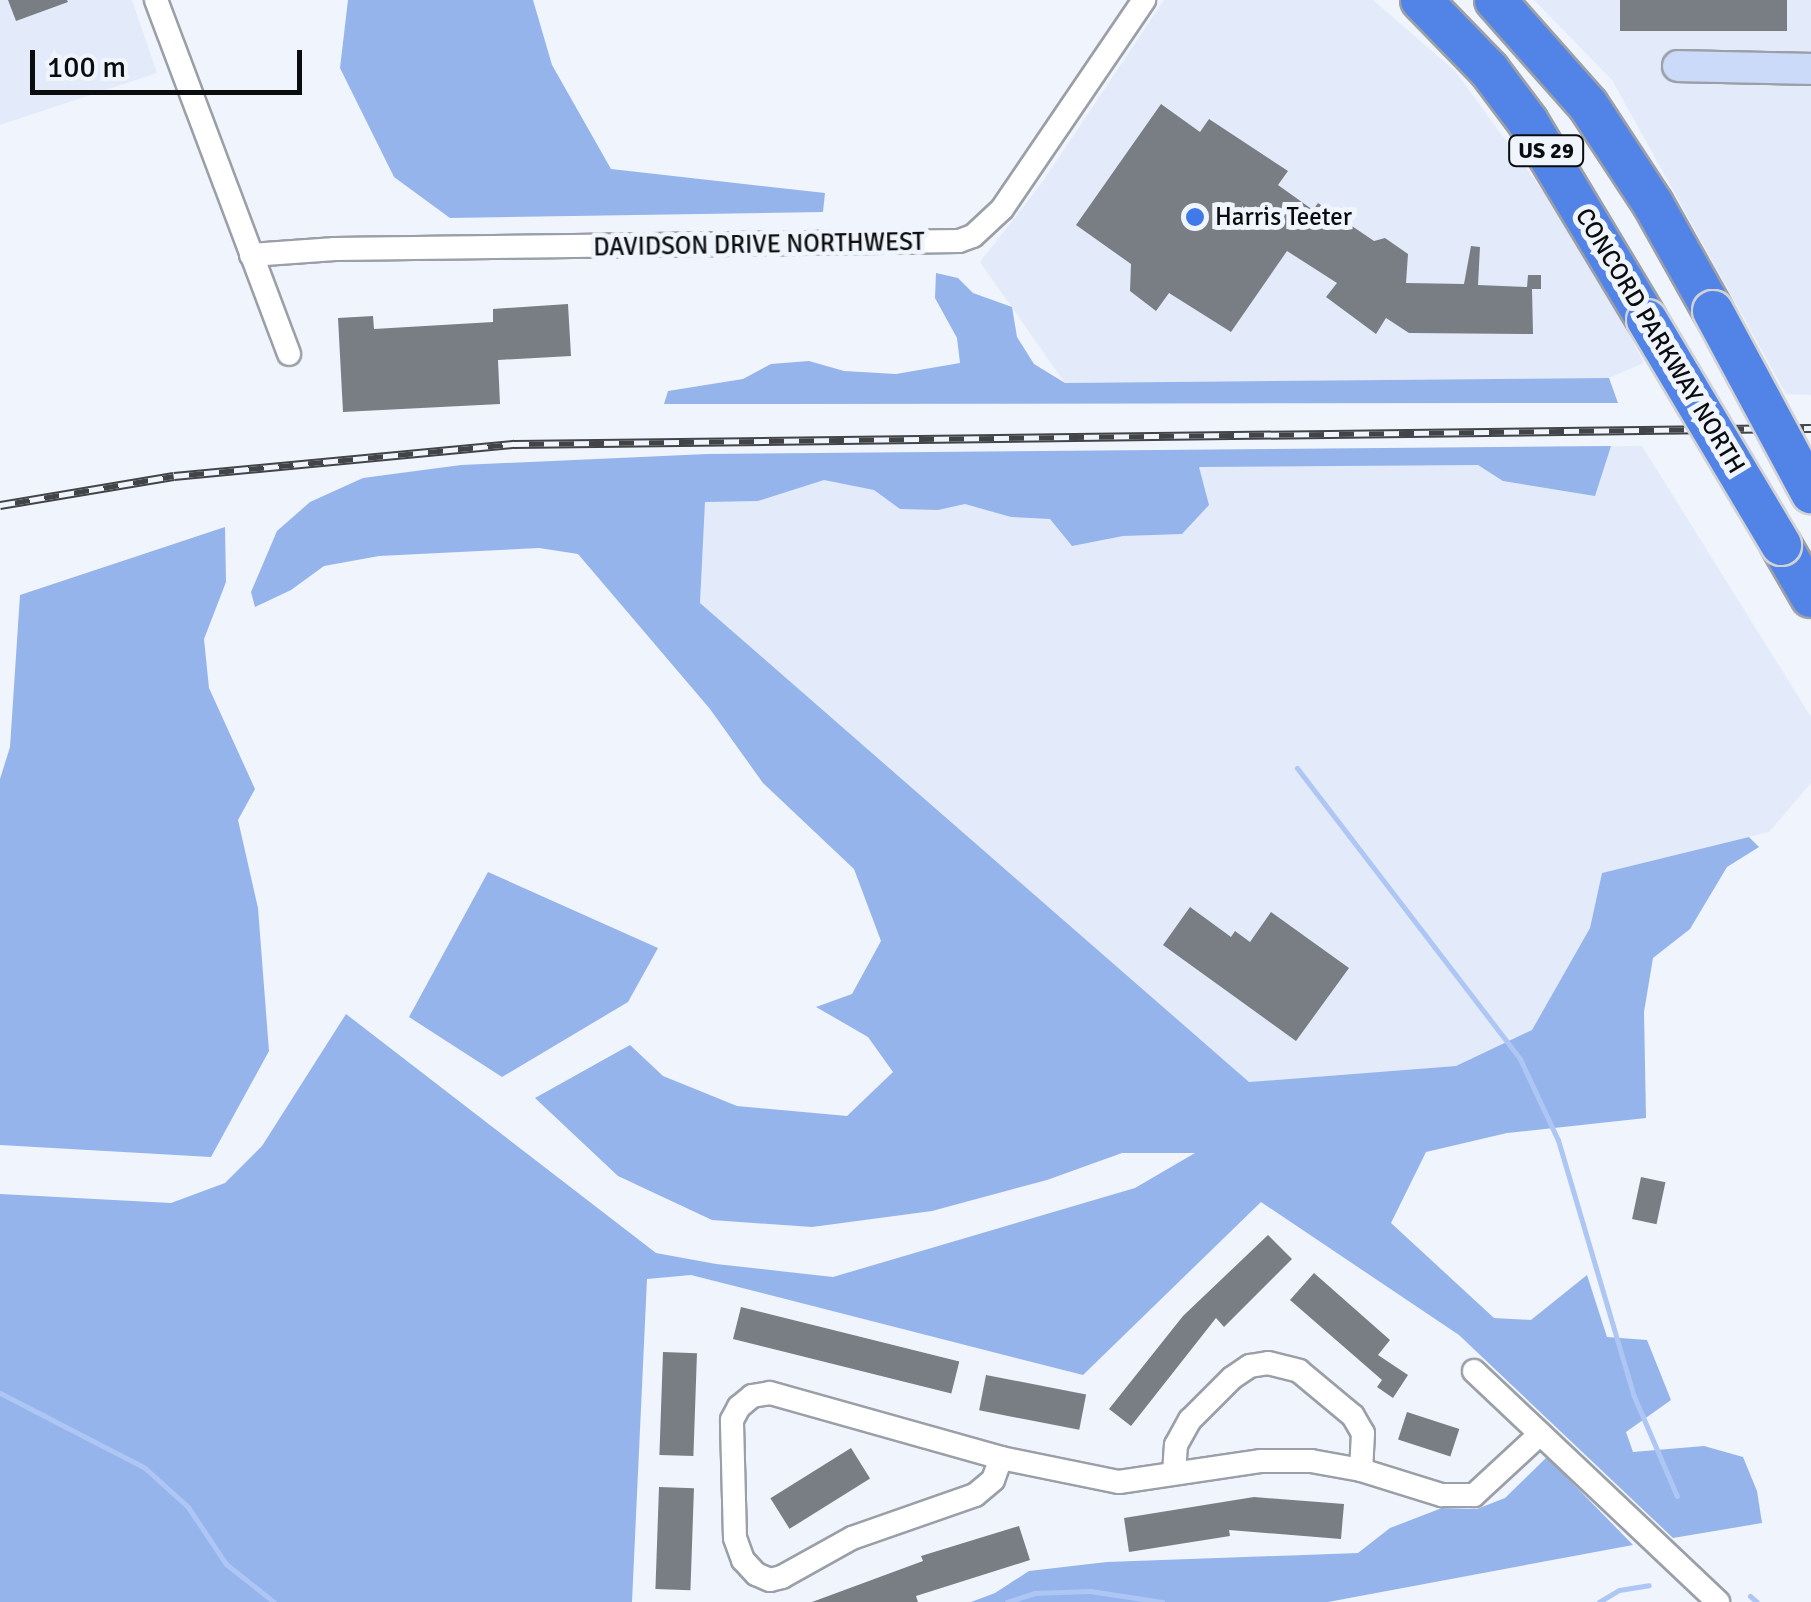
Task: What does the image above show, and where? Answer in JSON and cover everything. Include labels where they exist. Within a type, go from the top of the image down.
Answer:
[{"type":"highway","name":"CONCORD PARKWAY NORTH","points":[[1422,0],[1488,70],[1528,122],[1811,598]]},
{"type":"highway","name":"US 29","points":[[1495,0],[1588,106],[1652,204],[1811,493]]},
{"type":"street","points":[[156,0],[289,354]]},
{"type":"street","name":"DAVIDSON DRIVE NORTHWEST","points":[[251,255],[336,250],[959,241],[974,236],[1002,209],[1144,0]]},
{"type":"street","points":[[1678,66],[1811,69]]},
{"type":"street","points":[[1174,1473],[1176,1446],[1190,1420],[1232,1378],[1250,1366],[1268,1363],[1299,1371],[1353,1416],[1363,1433],[1361,1470]]},
{"type":"street","points":[[1474,1371],[1718,1602]]},
{"type":"street","points":[[1001,1458],[992,1480],[975,1495],[852,1538],[782,1577],[770,1580],[756,1574],[743,1560],[735,1538],[732,1420],[738,1407],[752,1396],[770,1394],[1001,1458],[1118,1482],[1261,1461],[1311,1462],[1361,1470],[1442,1494],[1474,1495],[1540,1434]]},
{"type":"shaded area","points":[[0,0],[132,0],[157,73],[0,125]]},
{"type":"shaded area","points":[[348,0],[533,0],[552,65],[611,169],[825,193],[823,212],[450,218],[394,177],[340,68]]},
{"type":"shaded area","points":[[1164,0],[1373,0],[1455,71],[1578,239],[1644,363],[1609,378],[1065,383],[980,262],[1041,184]]},
{"type":"shaded area","points":[[1534,0],[1811,0],[1811,395],[1786,394],[1612,80]]},
{"type":"shaded area","points":[[936,273],[958,278],[973,293],[1012,307],[1017,337],[1034,364],[1065,383],[1609,378],[1618,403],[664,404],[668,391],[743,379],[771,364],[809,361],[844,371],[896,374],[960,363],[957,338],[935,298]]},
{"type":"shaded area","points":[[1611,446],[1595,496],[1503,481],[1478,465],[1199,467],[1209,505],[1182,534],[1123,536],[1072,546],[1050,519],[1011,517],[965,504],[938,510],[900,509],[874,490],[824,480],[758,501],[705,502],[700,603],[1249,1082],[1456,1066],[1532,1030],[1590,928],[1602,873],[1749,837],[1759,847],[1727,867],[1690,929],[1653,958],[1644,1012],[1646,1118],[1507,1133],[1426,1152],[1391,1223],[1494,1318],[1531,1320],[1587,1275],[1607,1337],[1647,1340],[1671,1400],[1626,1432],[1633,1452],[1704,1446],[1743,1457],[1757,1491],[1762,1523],[1673,1538],[1459,1335],[1261,1202],[1083,1375],[691,1275],[647,1279],[632,1602],[0,1602],[0,1194],[171,1203],[225,1183],[262,1146],[346,1014],[656,1253],[716,1264],[833,1277],[1135,1188],[1195,1153],[1122,1153],[1047,1180],[932,1211],[812,1227],[712,1220],[618,1176],[535,1098],[630,1045],[663,1076],[737,1106],[847,1116],[893,1072],[868,1037],[816,1007],[852,994],[881,941],[854,869],[763,783],[710,709],[578,554],[539,548],[379,556],[324,566],[291,590],[255,607],[251,592],[277,531],[310,502],[363,478],[461,465],[707,454]]},
{"type":"shaded area","points":[[1642,446],[1811,717],[1811,783],[1769,832],[1602,873],[1590,928],[1532,1030],[1456,1066],[1249,1082],[700,603],[707,454]]},
{"type":"shaded area","points":[[225,527],[226,582],[204,639],[209,688],[255,789],[238,820],[258,908],[269,1051],[211,1157],[0,1145],[0,779],[10,747],[20,595]]},
{"type":"shaded area","points":[[488,872],[658,948],[628,1002],[502,1077],[409,1017]]},
{"type":"shaded area","points":[[1547,1457],[1633,1545],[1328,1602],[971,1602],[995,1593],[1029,1571],[1107,1562],[1358,1553],[1390,1528],[1442,1508],[1477,1509],[1505,1498]]},
{"type":"building","points":[[8,0],[67,0],[68,2],[16,21]]},
{"type":"building","points":[[1620,0],[1787,0],[1787,31],[1620,31]]},
{"type":"building","name":"Harris Teeter","points":[[1161,104],[1200,132],[1209,119],[1288,171],[1278,185],[1313,210],[1318,203],[1374,241],[1385,238],[1408,254],[1406,283],[1464,284],[1471,246],[1480,247],[1478,285],[1527,287],[1528,275],[1541,275],[1541,289],[1532,289],[1533,334],[1409,333],[1386,318],[1376,334],[1326,297],[1337,283],[1287,251],[1231,332],[1169,293],[1156,311],[1130,291],[1131,264],[1076,225]]},
{"type":"building","points":[[568,304],[571,356],[498,360],[500,404],[343,412],[338,318],[373,316],[374,329],[493,322],[493,309]]},
{"type":"building","points":[[1190,907],[1231,937],[1235,931],[1250,942],[1271,912],[1349,968],[1296,1041],[1163,945]]},
{"type":"building","points":[[1641,1177],[1665,1182],[1657,1224],[1632,1219]]},
{"type":"building","points":[[1268,1235],[1292,1259],[1224,1327],[1216,1318],[1131,1426],[1109,1409],[1183,1316]]},
{"type":"building","points":[[1314,1273],[1390,1340],[1378,1355],[1408,1375],[1393,1398],[1377,1387],[1382,1380],[1290,1300]]},
{"type":"building","points":[[741,1307],[959,1361],[951,1393],[733,1339]]},
{"type":"building","points":[[663,1352],[697,1353],[693,1456],[659,1455]]},
{"type":"building","points":[[986,1375],[1086,1394],[1079,1430],[979,1410]]},
{"type":"building","points":[[1407,1412],[1459,1429],[1450,1457],[1398,1440]]},
{"type":"building","points":[[851,1448],[870,1479],[790,1529],[770,1498]]},
{"type":"building","points":[[659,1487],[694,1488],[690,1590],[655,1589]]},
{"type":"building","points":[[1254,1497],[1344,1504],[1341,1539],[1229,1530],[1230,1536],[1129,1552],[1124,1518]]},
{"type":"building","points":[[1019,1526],[1030,1560],[916,1596],[918,1602],[812,1602],[923,1561],[921,1556]]},
{"type":"waterway","points":[[1297,768],[1520,1059],[1558,1140],[1633,1394],[1677,1496]]},
{"type":"waterway","points":[[0,1393],[145,1468],[188,1507],[226,1564],[274,1602]]},
{"type":"waterway","points":[[1599,1602],[1619,1590],[1649,1585]]},
{"type":"waterway","points":[[1007,1602],[1034,1593],[1090,1591],[1162,1602]]},
{"type":"waterway","points":[[1750,1596],[1757,1602]]},
{"type":"railway","points":[[0,505],[174,476],[514,444],[1811,428]]},
{"type":"place","name":"Harris Teeter","points":[[1195,217]]}]
